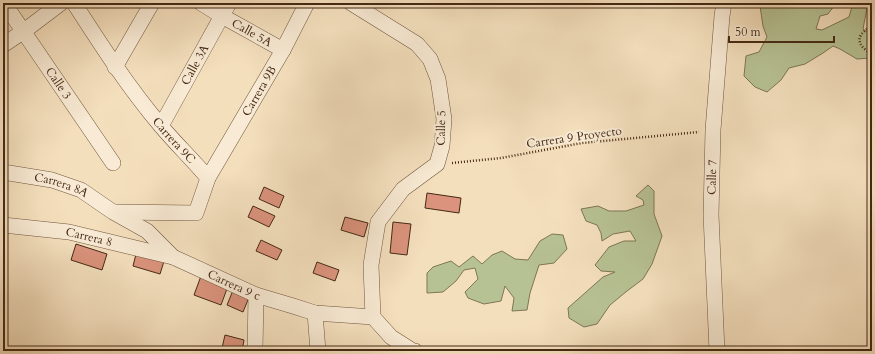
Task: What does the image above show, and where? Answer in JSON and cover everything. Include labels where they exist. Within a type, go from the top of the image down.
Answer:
[{"type":"street","name":"Calle 3","points":[[4,3],[113,163]]},
{"type":"street","points":[[3,45],[62,3]]},
{"type":"street","name":"Carrera 9C","points":[[74,3],[115,67],[160,126],[208,178]]},
{"type":"street","points":[[115,67],[152,3]]},
{"type":"street","name":"Calle 5A","points":[[201,3],[283,50]]},
{"type":"street","name":"Calle 3A","points":[[160,126],[230,3]]},
{"type":"street","name":"Carrera 9B","points":[[208,178],[283,50],[307,3]]},
{"type":"street","name":"Calle 5","points":[[351,3],[417,44],[430,59],[438,79],[444,119],[442,146],[437,164]]},
{"type":"street","name":"Calle 7","points":[[717,351],[711,215],[713,130],[724,3]]},
{"type":"street","points":[[415,351],[391,337],[373,316],[371,265],[378,222],[403,189],[437,164]]},
{"type":"street","name":"Carrera 8A","points":[[3,172],[52,180],[80,190],[113,212]]},
{"type":"street","points":[[113,212],[196,213],[208,178]]},
{"type":"street","name":"Carrera 9 c","points":[[113,212],[147,231],[173,258],[256,295],[315,314],[373,316]]},
{"type":"street","name":"Carrera 8","points":[[3,225],[69,232],[173,258]]},
{"type":"street","points":[[255,351],[256,295]]},
{"type":"street","points":[[315,314],[318,351]]},
{"type":"path","points":[[872,28],[869,27],[862,34],[859,40],[861,46],[867,52],[872,53]]},
{"type":"path","name":"Carrera 9 Proyecto","points":[[437,164],[501,158],[582,143],[713,130]]},
{"type":"green space","points":[[758,3],[834,3],[834,6],[828,14],[820,16],[816,29],[822,30],[849,17],[853,3],[866,3],[867,8],[863,29],[872,35],[871,58],[857,59],[833,46],[805,64],[789,68],[781,80],[767,92],[755,87],[744,76],[746,56],[759,52],[767,37]]},
{"type":"green space","points":[[648,185],[654,191],[654,214],[662,236],[652,264],[643,279],[610,305],[597,324],[584,327],[569,318],[568,308],[603,277],[615,272],[601,271],[595,265],[609,247],[624,241],[636,241],[630,231],[613,234],[602,241],[601,233],[597,225],[586,221],[581,209],[598,206],[609,211],[626,211],[644,205],[643,200],[636,196]]},
{"type":"green space","points":[[552,234],[563,235],[567,249],[554,263],[539,265],[530,293],[527,310],[512,311],[514,298],[505,286],[501,301],[484,304],[468,298],[465,292],[478,279],[475,268],[464,270],[456,281],[443,292],[427,293],[427,273],[433,267],[451,261],[459,267],[473,256],[482,264],[492,255],[502,251],[515,259],[528,260],[540,241]]},
{"type":"building","points":[[264,187],[284,196],[279,208],[259,199]]},
{"type":"building","points":[[427,193],[461,198],[459,213],[425,208]]},
{"type":"building","points":[[253,206],[275,216],[269,227],[248,217]]},
{"type":"building","points":[[345,217],[368,223],[364,237],[341,230]]},
{"type":"building","points":[[393,222],[411,224],[407,255],[390,253]]},
{"type":"building","points":[[261,240],[282,250],[277,260],[256,251]]},
{"type":"building","points":[[76,244],[107,254],[102,270],[71,260]]},
{"type":"building","points":[[137,250],[165,258],[160,274],[133,266]]},
{"type":"building","points":[[317,262],[339,270],[335,281],[313,273]]},
{"type":"building","points":[[201,276],[228,286],[221,305],[194,295]]},
{"type":"building","points":[[234,288],[250,295],[243,312],[227,305]]},
{"type":"building","points":[[225,335],[244,340],[242,351],[222,348]]}]
